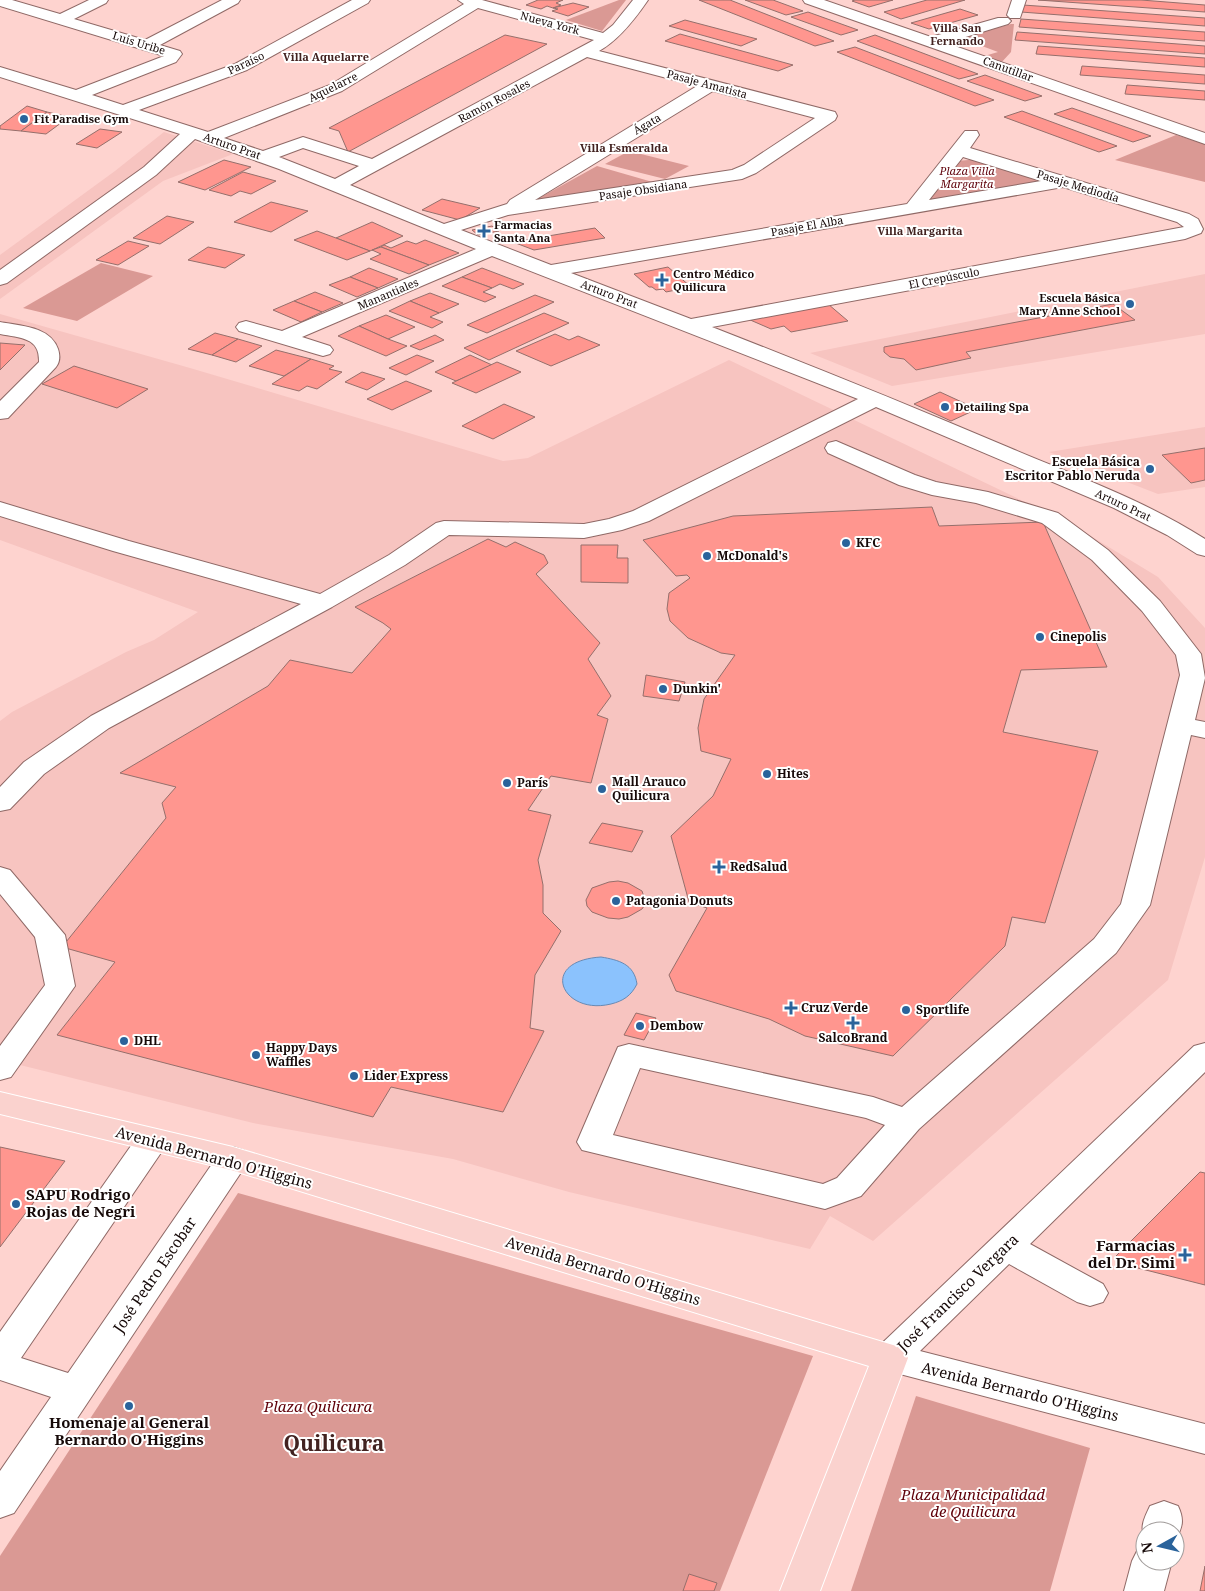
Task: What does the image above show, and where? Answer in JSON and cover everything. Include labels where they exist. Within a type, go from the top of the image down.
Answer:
[{"type":"main road","name":"Avenida Bernardo O'Higgins","points":[[0,1103],[233,1160],[890,1358]]},
{"type":"main road","name":"José Francisco Vergara","points":[[800,1591],[890,1358]]},
{"type":"street","points":[[37,12],[56,0]]},
{"type":"street","points":[[62,19],[101,0]]},
{"type":"street","points":[[147,45],[233,0]]},
{"type":"street","name":"Paraíso","points":[[122,111],[241,66],[363,0]]},
{"type":"street","name":"Ramón Rosales","points":[[335,186],[607,39],[642,0]]},
{"type":"street","name":"Canutillar","points":[[810,0],[1205,139]]},
{"type":"street","points":[[932,42],[1009,18],[1019,0]]},
{"type":"street","name":"Luis Uribe","points":[[0,1],[172,52],[174,56],[76,96]]},
{"type":"street","name":"Nueva York","points":[[470,1],[607,39]]},
{"type":"street","name":"Aquelarre","points":[[150,170],[198,145],[336,88],[470,1]]},
{"type":"street","name":"Pasaje Amatista","points":[[585,52],[829,116]]},
{"type":"street","name":"Arturo Prat","points":[[0,72],[122,111],[198,145],[230,145],[263,157],[443,230],[690,325],[876,399],[1122,503],[1175,530],[1205,549]]},
{"type":"street","name":"Ágata","points":[[505,210],[711,85]]},
{"type":"street","name":"Pasaje Obsidiana","points":[[443,230],[505,210],[736,175],[750,169],[829,116]]},
{"type":"street","points":[[913,208],[972,134]]},
{"type":"street","points":[[263,157],[303,142],[373,165]]},
{"type":"street","points":[[0,279],[150,170],[198,145]]},
{"type":"street","name":"Pasaje Mediodía","points":[[959,150],[1183,218],[1194,226]]},
{"type":"street","name":"Pasaje El Alba","points":[[549,271],[1064,182]]},
{"type":"street","name":"El Crepúsculo","points":[[690,325],[1185,233],[1194,229],[1194,226]]},
{"type":"street","name":"Manantiales","points":[[284,338],[492,249]]},
{"type":"street","points":[[246,327],[324,350]]},
{"type":"street","points":[[0,328],[38,336],[47,344],[51,353],[50,363],[0,413]]},
{"type":"street","points":[[0,803],[34,768],[100,722],[323,602],[397,560],[444,528],[584,531],[614,525],[642,516],[876,399]]},
{"type":"street","points":[[836,448],[907,480],[932,488],[980,497],[1050,518],[1100,555],[1151,606],[1188,654],[1193,675],[1193,728],[1136,905],[1105,946],[907,1121],[850,1187],[825,1197],[594,1142],[629,1055],[873,1108],[907,1121]]},
{"type":"street","points":[[0,509],[121,546],[323,602]]},
{"type":"street","points":[[0,876],[16,892],[50,935],[60,986],[0,1069]]},
{"type":"street","name":"José Francisco Vergara","points":[[890,1358],[1205,1054]]},
{"type":"street","points":[[0,1360],[152,1141]]},
{"type":"street","name":"José Pedro Escobar","points":[[0,1502],[233,1160]]},
{"type":"street","points":[[1006,1246],[1090,1293]]},
{"type":"street","name":"Avenida Bernardo O'Higgins","points":[[890,1358],[1205,1439]]},
{"type":"street","points":[[0,1366],[76,1390]]},
{"type":"street","points":[[1144,1591],[1149,1571]]},
{"type":"shaded area","points":[[164,132],[233,154],[163,181],[0,299],[0,255],[115,171]]},
{"type":"shaded area","name":"Escuela Básica Mary Anne School","points":[[1205,274],[1205,334],[892,386],[810,353]]},
{"type":"shaded area","name":"Mall Arauco Quilicura","points":[[0,314],[503,461],[528,458],[729,360],[1071,524],[1158,577],[1205,628],[1205,857],[1168,980],[873,1241],[830,1216],[810,1249],[569,1192],[453,1159],[253,1123],[0,1060],[0,721],[12,712],[126,652],[154,640],[198,612],[0,540]]},
{"type":"shaded area","name":"Escuela Básica Escritor Pablo Neruda","points":[[1205,427],[1205,487],[1158,494],[1049,452]]},
{"type":"green space","points":[[619,0],[626,0],[602,31],[566,20]]},
{"type":"green space","points":[[1014,24],[1011,52],[1000,64],[981,57],[998,52],[966,40],[948,45],[943,43]]},
{"type":"green space","points":[[1176,135],[1205,144],[1205,182],[1115,160]]},
{"type":"green space","points":[[629,151],[689,166],[665,179],[605,164]]},
{"type":"green space","name":"Plaza Villa Margarita","points":[[980,159],[1047,180],[926,201],[957,161]]},
{"type":"green space","points":[[597,166],[656,183],[532,202]]},
{"type":"green space","points":[[101,263],[153,276],[77,321],[23,308]]},
{"type":"green space","name":"Plaza Quilicura","points":[[238,1193],[813,1356],[720,1591],[0,1591],[0,1556]]},
{"type":"green space","name":"Plaza Municipalidad de Quilicura","points":[[916,1396],[1090,1448],[1050,1591],[851,1591]]},
{"type":"water","points":[[601,957],[620,962],[629,967],[637,984],[635,988],[623,1000],[594,1006],[580,1002],[569,995],[564,986],[563,977],[569,968],[581,961]]},
{"type":"building","points":[[538,0],[563,0],[556,3],[561,5],[553,8],[547,6],[541,9],[526,5]]},
{"type":"building","points":[[699,0],[730,0],[834,41],[815,46]]},
{"type":"building","points":[[745,0],[773,0],[803,11],[786,15]]},
{"type":"building","points":[[893,0],[869,7],[852,1]]},
{"type":"building","points":[[927,0],[965,0],[901,19],[884,12]]},
{"type":"building","points":[[1038,0],[1141,0],[1205,5],[1205,12]]},
{"type":"building","points":[[573,3],[589,7],[568,16],[552,11],[558,9],[553,8]]},
{"type":"building","points":[[1023,5],[1205,18],[1205,26],[1021,12]]},
{"type":"building","points":[[960,9],[978,15],[929,29],[911,23]]},
{"type":"building","points":[[808,12],[858,30],[841,35],[791,17]]},
{"type":"building","points":[[1021,19],[1205,32],[1205,41],[1019,27]]},
{"type":"building","points":[[685,20],[757,39],[741,46],[669,26]]},
{"type":"building","points":[[1017,32],[1205,46],[1205,54],[1015,40]]},
{"type":"building","points":[[680,34],[793,65],[778,71],[665,41]]},
{"type":"building","points":[[505,35],[547,44],[348,152],[339,131],[329,128]]},
{"type":"building","points":[[875,35],[978,74],[959,79],[857,41]]},
{"type":"building","points":[[1038,46],[1205,58],[1205,67],[1036,54]]},
{"type":"building","points":[[855,47],[994,100],[975,106],[837,52]]},
{"type":"building","points":[[1082,66],[1205,75],[1205,84],[1080,75]]},
{"type":"building","points":[[985,75],[1042,96],[1025,101],[967,81]]},
{"type":"building","points":[[1127,85],[1205,91],[1205,100],[1125,94]]},
{"type":"building","name":"Fit Paradise Gym","points":[[27,106],[47,112],[21,131],[0,129],[0,126]]},
{"type":"building","points":[[1072,108],[1151,136],[1133,142],[1054,114]]},
{"type":"building","points":[[1022,111],[1117,146],[1099,152],[1004,117]]},
{"type":"building","points":[[47,112],[69,117],[46,134],[21,131]]},
{"type":"building","points":[[100,129],[122,132],[97,148],[76,144]]},
{"type":"building","points":[[224,160],[251,167],[205,190],[178,182]]},
{"type":"building","points":[[243,172],[276,181],[251,194],[240,191],[231,196],[209,190]]},
{"type":"building","points":[[442,199],[480,208],[460,220],[422,210]]},
{"type":"building","points":[[271,202],[308,211],[271,232],[234,222]]},
{"type":"building","points":[[167,216],[194,222],[160,244],[133,238]]},
{"type":"building","points":[[372,222],[403,236],[370,251],[336,238]]},
{"type":"building","points":[[492,226],[499,231],[478,235],[472,230]]},
{"type":"building","points":[[595,228],[605,238],[534,250],[513,242]]},
{"type":"building","points":[[317,231],[370,251],[347,260],[294,240]]},
{"type":"building","points":[[425,240],[459,253],[429,265],[381,247],[384,245],[391,248],[407,241],[416,244]]},
{"type":"building","points":[[128,241],[149,246],[118,265],[96,260]]},
{"type":"building","points":[[208,247],[245,255],[225,268],[188,260]]},
{"type":"building","points":[[381,247],[429,265],[409,274],[370,259],[381,254],[372,250]]},
{"type":"building","name":"Centro Médico Quilicura","points":[[668,267],[691,287],[666,292],[663,289],[656,290],[649,287],[634,274]]},
{"type":"building","points":[[369,268],[398,279],[378,288],[350,277]]},
{"type":"building","points":[[482,268],[524,284],[513,289],[500,284],[492,288],[462,277]]},
{"type":"building","points":[[350,277],[378,288],[357,297],[329,285]]},
{"type":"building","points":[[462,277],[492,288],[483,292],[496,297],[485,302],[442,286]]},
{"type":"building","points":[[315,292],[343,303],[322,312],[294,301]]},
{"type":"building","points":[[430,293],[459,304],[439,313],[410,301]]},
{"type":"building","points":[[535,295],[554,302],[487,333],[467,325]]},
{"type":"building","points":[[294,301],[322,312],[301,322],[273,310]]},
{"type":"building","points":[[410,301],[439,313],[430,317],[443,322],[432,328],[389,311]]},
{"type":"building","points":[[828,304],[848,321],[791,332],[784,326],[771,329],[748,319]]},
{"type":"building","points":[[1113,304],[1135,320],[966,352],[971,358],[916,370],[904,359],[890,357],[884,352],[884,347]]},
{"type":"building","points":[[544,313],[569,323],[489,360],[464,348]]},
{"type":"building","points":[[386,315],[415,327],[388,339],[359,326]]},
{"type":"building","points":[[359,326],[407,346],[386,356],[338,336]]},
{"type":"building","points":[[215,333],[238,339],[212,355],[188,349]]},
{"type":"building","points":[[555,334],[569,340],[578,336],[600,345],[551,366],[516,351]]},
{"type":"building","points":[[435,335],[444,340],[420,350],[410,346]]},
{"type":"building","points":[[238,339],[262,346],[236,362],[212,355]]},
{"type":"building","points":[[0,343],[25,345],[0,370]]},
{"type":"building","points":[[276,350],[311,359],[284,376],[249,366]]},
{"type":"building","points":[[417,355],[434,361],[406,375],[389,368]]},
{"type":"building","points":[[470,355],[492,365],[456,381],[435,372]]},
{"type":"building","points":[[311,359],[334,366],[329,369],[342,372],[317,389],[307,386],[299,391],[272,384]]},
{"type":"building","points":[[497,362],[521,372],[476,393],[452,383]]},
{"type":"building","points":[[74,366],[148,389],[117,408],[42,384]]},
{"type":"building","points":[[362,372],[385,379],[367,390],[345,382]]},
{"type":"building","points":[[406,381],[432,391],[392,410],[367,399]]},
{"type":"building","name":"Detailing Spa","points":[[940,392],[977,409],[951,421],[914,404]]},
{"type":"building","points":[[504,404],[535,417],[493,439],[462,426]]},
{"type":"building","points":[[1205,448],[1205,480],[1191,483],[1162,455]]},
{"type":"building","points":[[932,507],[939,526],[1043,522],[1107,667],[1021,670],[1003,732],[1098,751],[1045,923],[1012,917],[1005,946],[893,1056],[805,1036],[769,1019],[676,991],[669,975],[707,908],[689,902],[671,836],[713,796],[731,759],[701,751],[698,728],[704,699],[735,655],[721,653],[688,638],[670,621],[667,609],[669,593],[690,578],[687,575],[676,576],[643,540],[733,516]]},
{"type":"building","points":[[488,539],[506,547],[515,542],[544,555],[548,563],[536,574],[600,643],[588,659],[611,696],[597,715],[608,719],[591,783],[551,776],[528,810],[551,815],[538,860],[543,885],[543,913],[561,931],[535,975],[530,1028],[544,1031],[503,1112],[391,1087],[373,1117],[57,1035],[115,962],[62,947],[166,818],[162,803],[176,787],[120,773],[268,686],[290,660],[352,673],[391,629],[355,607]]},
{"type":"building","points":[[581,545],[618,545],[617,558],[628,558],[628,583],[581,582]]},
{"type":"building","name":"Dunkin'","points":[[646,675],[685,682],[679,701],[643,696]]},
{"type":"building","points":[[602,823],[643,831],[632,852],[589,843]]},
{"type":"building","name":"Patagonia Donuts","points":[[618,881],[628,883],[642,891],[646,903],[642,909],[628,917],[619,919],[608,918],[592,912],[587,906],[586,900],[592,888]]},
{"type":"building","name":"Dembow","points":[[636,1013],[656,1018],[644,1040],[624,1035]]},
{"type":"building","name":"SAPU Rodrigo Rojas de Negri","points":[[0,1147],[65,1161],[0,1247]]},
{"type":"building","points":[[1200,1172],[1205,1173],[1205,1285],[1126,1265],[1116,1256]]},
{"type":"building","points":[[1205,1566],[1205,1591],[1200,1591]]},
{"type":"building","points":[[689,1574],[717,1583],[714,1591],[683,1591]]},
{"type":"place","name":"Fit Paradise Gym","points":[[24,119]]},
{"type":"place","name":"Farmacias Santa Ana","points":[[484,231]]},
{"type":"place","name":"Centro Médico Quilicura","points":[[662,280]]},
{"type":"place","name":"Escuela Básica Mary Anne School","points":[[1130,304]]},
{"type":"place","name":"Detailing Spa","points":[[945,407]]},
{"type":"place","name":"Escuela Básica Escritor Pablo Neruda","points":[[1150,469]]},
{"type":"place","name":"KFC","points":[[846,543]]},
{"type":"place","name":"McDonald's","points":[[707,556]]},
{"type":"place","name":"Cinepolis","points":[[1040,637]]},
{"type":"place","name":"Dunkin'","points":[[663,689]]},
{"type":"place","name":"Hites","points":[[767,774]]},
{"type":"place","name":"París","points":[[507,783]]},
{"type":"place","name":"Mall Arauco Quilicura","points":[[602,789]]},
{"type":"place","name":"RedSalud","points":[[719,867]]},
{"type":"place","name":"Patagonia Donuts","points":[[616,901]]},
{"type":"place","name":"Cruz Verde","points":[[791,1008]]},
{"type":"place","name":"Sportlife","points":[[906,1010]]},
{"type":"place","name":"SalcoBrand","points":[[853,1023]]},
{"type":"place","name":"Dembow","points":[[640,1026]]},
{"type":"place","name":"DHL","points":[[124,1041]]},
{"type":"place","name":"Happy Days Waffles","points":[[256,1055]]},
{"type":"place","name":"Lider Express","points":[[354,1076]]},
{"type":"place","name":"SAPU Rodrigo Rojas de Negri","points":[[16,1204]]},
{"type":"place","name":"Farmacias del Dr. Simi","points":[[1185,1255]]},
{"type":"place","name":"Homenaje al General Bernardo O'Higgins","points":[[129,1406]]},
{"type":"district","name":"Villa San Fernando","points":[[957,34]]},
{"type":"district","name":"Villa Aquelarre","points":[[326,57]]},
{"type":"district","name":"Villa Esmeralda","points":[[624,148]]},
{"type":"district","name":"Villa Margarita","points":[[920,231]]},
{"type":"district","name":"Quilicura","points":[[334,1444]]}]
